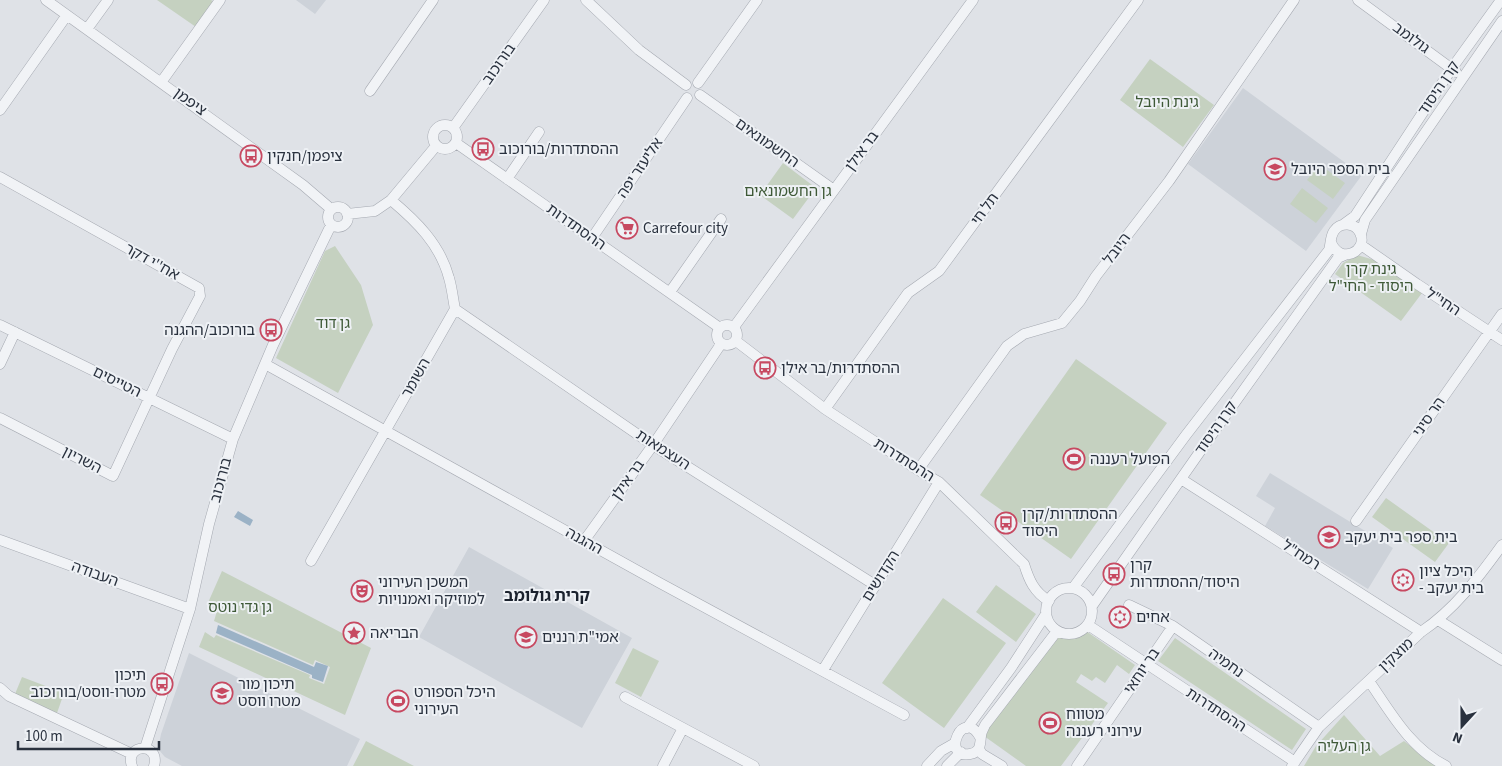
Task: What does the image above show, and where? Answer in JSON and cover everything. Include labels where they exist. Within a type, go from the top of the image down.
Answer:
[{"type":"street","name":"ציפמן","points":[[46,0],[303,184],[331,209]]},
{"type":"street","points":[[87,29],[108,0]]},
{"type":"street","points":[[162,82],[220,0]]},
{"type":"street","points":[[370,91],[433,0]]},
{"type":"street","name":"בורוכוב","points":[[453,128],[544,0]]},
{"type":"street","points":[[586,0],[639,50],[686,85]]},
{"type":"street","points":[[698,83],[757,0]]},
{"type":"street","name":"בר אילן","points":[[734,327],[973,0]]},
{"type":"street","name":"תל חי","points":[[824,409],[908,293],[940,271],[1138,0]]},
{"type":"street","name":"היובל","points":[[918,470],[1008,346],[1024,334],[1062,323],[1080,301],[1096,276],[1169,181],[1294,0]]},
{"type":"street","name":"גולומב","points":[[1358,0],[1463,77]]},
{"type":"street","name":"קרן היסוד","points":[[1344,224],[1355,216],[1452,68],[1501,0]]},
{"type":"street","points":[[0,110],[67,15]]},
{"type":"street","name":"קרן היסוד","points":[[1361,240],[1365,220],[1502,21]]},
{"type":"street","points":[[693,81],[698,83],[702,90],[700,95],[696,99],[687,98],[684,93],[686,85],[693,81]]},
{"type":"street","name":"החשמונאים","points":[[700,95],[834,190]]},
{"type":"street","name":"אליעזר יפה","points":[[592,238],[687,98]]},
{"type":"street","points":[[443,125],[453,128],[457,134],[456,143],[448,149],[442,149],[436,146],[432,138],[437,128],[443,125]]},
{"type":"street","points":[[507,179],[539,132]]},
{"type":"street","name":"ההסתדרות","points":[[456,143],[720,328]]},
{"type":"street","points":[[347,214],[345,223],[342,226],[336,227],[331,225],[328,217],[331,209],[340,208],[347,214],[362,214],[375,211],[391,200],[436,146]]},
{"type":"street","name":"אח''י דקר","points":[[0,176],[199,288],[200,296],[172,349],[150,398]]},
{"type":"street","points":[[391,200],[413,218],[438,251],[449,276],[455,309]]},
{"type":"street","points":[[670,292],[721,219]]},
{"type":"street","points":[[1344,224],[1354,226],[1361,240],[1354,252],[1345,254],[1336,250],[1331,242],[1333,232],[1344,224]]},
{"type":"street","name":"בורוכוב","points":[[146,748],[190,609],[209,524],[233,439],[265,364],[331,225]]},
{"type":"street","name":"החי\"ל","points":[[1361,240],[1417,284],[1502,340]]},
{"type":"street","name":"קרן היסוד","points":[[1074,588],[1186,435],[1329,250],[1331,242]]},
{"type":"street","name":"קרן היסוד","points":[[1092,606],[1338,258],[1345,254]]},
{"type":"street","name":"השומר","points":[[312,561],[455,309]]},
{"type":"street","name":"העצמאות","points":[[455,309],[652,445],[876,585]]},
{"type":"street","name":"הר סיני","points":[[1356,520],[1502,314]]},
{"type":"street","name":"הטייסים","points":[[0,325],[233,439]]},
{"type":"street","points":[[727,325],[734,327],[737,334],[736,341],[728,346],[721,344],[717,338],[720,328],[727,325]]},
{"type":"street","points":[[0,364],[15,332]]},
{"type":"street","name":"ההסתדרות","points":[[736,341],[824,409],[939,482],[1024,564],[1030,582],[1049,601]]},
{"type":"street","name":"בר אילן","points":[[584,541],[721,344]]},
{"type":"street","name":"ההגנה","points":[[265,364],[584,541],[904,715]]},
{"type":"street","name":"השריון","points":[[0,418],[113,476],[150,398]]},
{"type":"street","name":"רמח\"ל","points":[[1181,479],[1421,632]]},
{"type":"street","name":"הקדושים","points":[[823,670],[939,482]]},
{"type":"street","name":"העבודה","points":[[0,540],[190,609]]},
{"type":"street","name":"מוצקין","points":[[1294,764],[1319,727],[1354,692],[1369,681],[1421,632],[1438,620],[1479,576],[1502,545]]},
{"type":"street","points":[[947,766],[958,748],[956,735],[967,728],[1011,668],[1046,614],[1049,601],[1054,594],[1060,590],[1074,588],[1085,594],[1092,606],[1091,619],[1088,625],[1077,633],[1064,633],[1057,630],[1052,626],[1046,614]]},
{"type":"street","name":"נחמיה","points":[[1129,605],[1173,626],[1319,727]]},
{"type":"street","points":[[1438,620],[1502,660]]},
{"type":"street","name":"ההסתדרות","points":[[1088,625],[1294,764]]},
{"type":"street","name":"בר יוחאי","points":[[1077,766],[1173,626]]},
{"type":"street","points":[[980,737],[985,725],[1057,630]]},
{"type":"street","points":[[1369,681],[1403,732],[1421,749],[1446,766]]},
{"type":"street","points":[[0,688],[9,696],[132,754]]},
{"type":"street","points":[[625,697],[754,766]]},
{"type":"street","points":[[663,766],[683,728]]},
{"type":"street","points":[[927,766],[941,751],[958,748],[972,754],[978,749],[981,745],[980,737],[975,730],[967,728]]},
{"type":"street","points":[[132,766],[132,754],[138,749],[146,748],[155,757],[154,766]]},
{"type":"street","points":[[978,749],[982,754],[1002,766]]},
{"type":"shaded area","points":[[296,0],[326,0],[315,14]]},
{"type":"shaded area","name":"בית הספר היובל","points":[[1243,88],[1362,175],[1306,251],[1188,164]]},
{"type":"shaded area","name":"בית ספר בית יעקב","points":[[1270,473],[1393,548],[1368,589],[1265,526],[1275,508],[1256,496]]},
{"type":"shaded area","name":"אמי\"ת רננים","points":[[469,547],[632,638],[582,728],[419,637]]},
{"type":"shaded area","name":"תיכון מור מטרו ווסט","points":[[189,653],[360,739],[347,766],[182,766],[165,757],[158,749],[161,734]]},
{"type":"green space","points":[[157,0],[211,0],[213,1],[196,27]]},
{"type":"green space","name":"גינת היובל","points":[[1150,59],[1214,105],[1183,147],[1120,100]]},
{"type":"green space","name":"גן החשמונאים","points":[[783,163],[816,188],[793,219],[760,195]]},
{"type":"green space","points":[[1319,164],[1345,183],[1333,199],[1307,180]]},
{"type":"green space","points":[[1302,188],[1328,208],[1316,223],[1290,204]]},
{"type":"green space","name":"גן דוד","points":[[335,246],[361,285],[373,325],[338,393],[276,358],[325,251]]},
{"type":"green space","name":"גינת קרן היסוד - החי\"ל","points":[[1357,255],[1378,261],[1422,293],[1401,321],[1335,274],[1343,263]]},
{"type":"green space","name":"הפועל רעננה","points":[[1076,359],[1167,423],[1071,559],[980,495]]},
{"type":"green space","points":[[1386,498],[1449,543],[1435,562],[1372,517]]},
{"type":"green space","name":"גן גדי נוטס","points":[[222,571],[371,648],[345,715],[199,647],[205,632],[214,638],[216,635],[310,675],[309,678],[324,684],[330,667],[315,660],[313,665],[214,621],[217,611],[207,605]]},
{"type":"green space","points":[[996,585],[1036,614],[1016,642],[976,612]]},
{"type":"green space","points":[[943,598],[1006,643],[944,728],[882,683]]},
{"type":"green space","name":"מטווח עירוני רעננה","points":[[1086,631],[1135,665],[1129,674],[1117,665],[1105,683],[1096,677],[1092,681],[1081,674],[1076,682],[1108,703],[1061,766],[1026,766],[984,736],[987,726],[1059,635],[1073,636]]},
{"type":"green space","points":[[1175,638],[1306,729],[1292,750],[1158,661]]},
{"type":"green space","points":[[633,648],[659,661],[641,697],[615,683]]},
{"type":"green space","points":[[22,677],[64,693],[57,713],[15,694]]},
{"type":"green space","name":"גן העליה","points":[[1344,715],[1380,756],[1404,741],[1436,766],[1304,766],[1316,746]]},
{"type":"green space","points":[[366,741],[414,766],[353,766]]},
{"type":"water","points":[[238,511],[253,520],[250,526],[234,517]]},
{"type":"water","points":[[218,625],[314,667],[316,662],[328,666],[323,682],[312,678],[312,675],[216,633]]},
{"type":"place","name":"ההסתדרות/בורוכוב","points":[[483,149]]},
{"type":"place","name":"ציפמן/חנקין","points":[[251,156]]},
{"type":"place","name":"בית הספר היובל","points":[[1275,169]]},
{"type":"place","name":"Carrefour city","points":[[627,228]]},
{"type":"place","name":"בורוכוב/ההגנה","points":[[271,330]]},
{"type":"place","name":"ההסתדרות/בר אילן","points":[[765,368]]},
{"type":"place","name":"הפועל רעננה","points":[[1074,459]]},
{"type":"place","name":"ההסתדרות/קרן היסוד","points":[[1006,523]]},
{"type":"place","name":"בית ספר בית יעקב","points":[[1329,537]]},
{"type":"place","name":"קרן היסוד/ההסתדרות","points":[[1114,574]]},
{"type":"place","name":"היכל ציון - בית יעקב","points":[[1403,580]]},
{"type":"place","name":"המשכן העירוני למוזיקה ואמנויות","points":[[362,591]]},
{"type":"place","name":"אחים","points":[[1120,617]]},
{"type":"place","name":"הבריאה","points":[[354,633]]},
{"type":"place","name":"אמי\"ת רננים","points":[[526,637]]},
{"type":"place","name":"תיכון מטרו-ווסט/בורוכוב","points":[[162,684]]},
{"type":"place","name":"תיכון מור מטרו ווסט","points":[[222,693]]},
{"type":"place","name":"היכל הספורט העירוני","points":[[398,701]]},
{"type":"place","name":"מטווח עירוני רעננה","points":[[1050,723]]},
{"type":"district","name":"קרית גולומב","points":[[547,596]]}]
